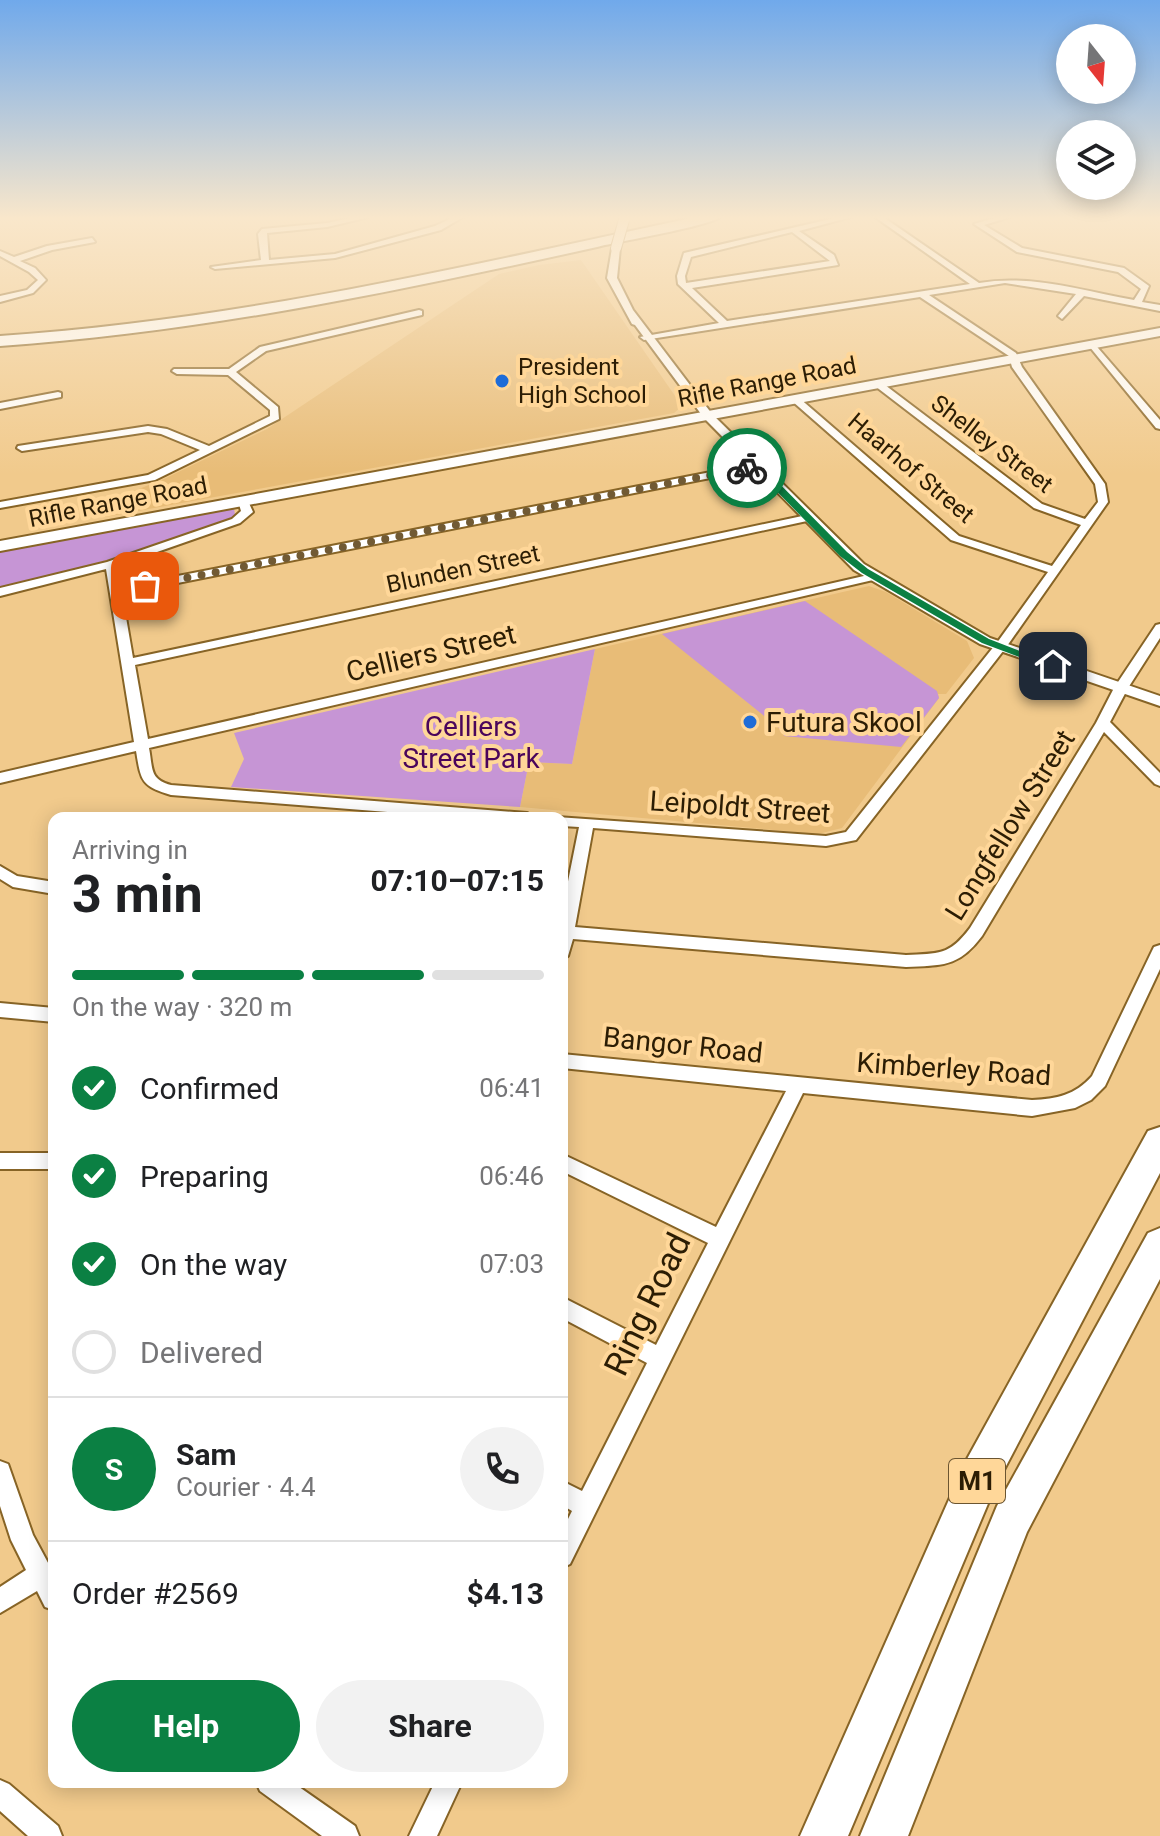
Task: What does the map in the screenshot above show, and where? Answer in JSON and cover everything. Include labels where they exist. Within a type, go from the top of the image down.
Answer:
[{"type":"highway","points":[[0,329],[161,319],[259,303]]},
{"type":"highway","points":[[0,341],[116,334],[249,315],[307,303]]},
{"type":"highway","name":"M1","points":[[824,1836],[981,1473],[1160,1141]]},
{"type":"highway","name":"M1","points":[[884,1836],[1011,1520],[1160,1244]]},
{"type":"main road","name":"Rifle Range Road","points":[[0,546],[1159,332]]},
{"type":"street","points":[[626,303],[705,416],[853,563],[999,647],[1160,701]]},
{"type":"street","points":[[701,303],[726,325]]},
{"type":"street","points":[[648,337],[866,303]]},
{"type":"street","points":[[933,303],[1014,359]]},
{"type":"street","points":[[1062,316],[1074,303]]},
{"type":"street","points":[[1137,303],[1160,308]]},
{"type":"street","points":[[177,371],[230,372],[263,349],[419,313]]},
{"type":"street","points":[[1092,344],[1160,426]]},
{"type":"street","name":"Leipoldt Street","points":[[568,821],[826,841],[845,839],[862,825],[999,647],[1103,502],[1103,487],[1018,370],[1014,359]]},
{"type":"street","points":[[0,505],[144,480],[265,424],[277,415],[275,409],[230,372]]},
{"type":"street","name":"Shelley Street","points":[[878,384],[1038,506],[1088,524]]},
{"type":"street","points":[[0,406],[58,395]]},
{"type":"street","name":"Haarhof Street","points":[[795,399],[955,538],[1054,570]]},
{"type":"street","points":[[22,448],[148,429],[163,431],[210,450]]},
{"type":"street","points":[[117,591],[754,466]]},
{"type":"street","name":"Rifle Range Road","points":[[0,592],[111,564],[236,521],[247,512],[243,501]]},
{"type":"street","name":"Blunden Street","points":[[128,663],[807,518]]},
{"type":"street","points":[[111,564],[149,782],[171,790],[451,812]]},
{"type":"street","name":"Celliers Street","points":[[0,778],[873,576]]},
{"type":"street","name":"Longfellow Street","points":[[568,932],[874,960],[945,959],[964,948],[976,932],[1160,628]]},
{"type":"street","points":[[1141,659],[1158,658]]},
{"type":"street","points":[[1103,723],[1160,781]]},
{"type":"street","points":[[568,909],[587,823]]},
{"type":"street","points":[[0,871],[13,881],[48,887]]},
{"type":"street","name":"Kimberley Road","points":[[798,1084],[1032,1108],[1065,1104],[1086,1094],[1099,1081],[1160,951]]},
{"type":"street","points":[[0,1010],[48,1014]]},
{"type":"street","name":"Bangor Road","points":[[568,1062],[798,1084]]},
{"type":"street","name":"Ring Road","points":[[568,1544],[798,1084]]},
{"type":"street","points":[[0,1161],[48,1161]]},
{"type":"street","points":[[568,1165],[719,1238]]},
{"type":"street","points":[[568,1310],[660,1358]]},
{"type":"street","points":[[0,1472],[23,1540],[48,1589]]},
{"type":"street","points":[[568,1495],[587,1506]]},
{"type":"street","points":[[0,1601],[39,1575]]},
{"type":"street","points":[[277,1788],[345,1836]]},
{"type":"street","points":[[423,1836],[446,1788]]},
{"type":"street","points":[[0,1793],[48,1836]]},
{"type":"shaded area","name":"President High School","points":[[456,303],[611,303],[682,406],[674,413],[105,517],[97,506],[166,478],[267,429]]},
{"type":"shaded area","name":"Futura Skool","points":[[869,586],[886,592],[967,641],[974,658],[946,694],[938,694],[939,698],[842,828],[818,834],[520,807],[529,762],[572,764],[595,649]]},
{"type":"green space","points":[[234,508],[235,515],[230,518],[119,557],[0,588],[0,551]]},
{"type":"green space","points":[[805,601],[937,691],[939,698],[901,747],[784,736],[783,731],[662,634]]},
{"type":"green space","name":"Celliers Street Park","points":[[595,649],[572,764],[529,762],[520,807],[231,787],[244,759],[234,733]]},
{"type":"way so far","points":[[145,586],[747,468]]},
{"type":"place","name":"President High School","points":[[502,381]]},
{"type":"place","name":"Futura Skool","points":[[750,722]]},
{"type":"route","points":[[747,468],[757,466],[843,554],[865,571],[985,641],[1053,666]]}]
